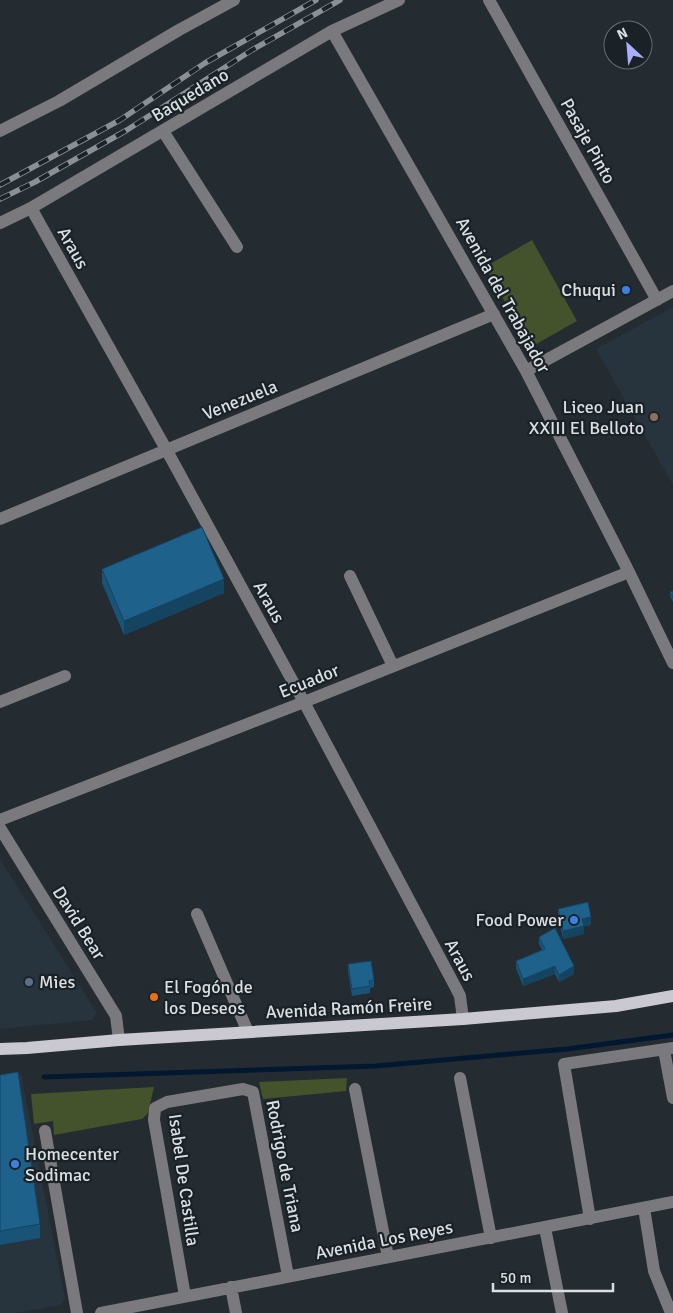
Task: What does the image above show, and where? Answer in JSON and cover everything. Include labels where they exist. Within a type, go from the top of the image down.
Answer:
[{"type":"main road","name":"Avenida Ramón Freire","points":[[0,1049],[463,1019],[616,1006],[673,996]]},
{"type":"main road","name":"Avenida Ramón Freire","points":[[0,1056],[27,1048]]},
{"type":"street","points":[[0,131],[59,102],[179,30],[234,0]]},
{"type":"street","name":"Baquedano","points":[[0,223],[30,208],[332,31],[399,0]]},
{"type":"street","name":"Pasaje Pinto","points":[[489,0],[657,300]]},
{"type":"street","name":"Avenida del Trabajador","points":[[332,31],[526,371],[672,656]]},
{"type":"street","points":[[163,131],[237,247]]},
{"type":"street","name":"Araus","points":[[30,208],[166,450],[304,702],[456,988],[460,996],[463,1019]]},
{"type":"street","points":[[526,371],[673,291]]},
{"type":"street","name":"Venezuela","points":[[0,519],[494,314]]},
{"type":"street","name":"Ecuador","points":[[0,820],[304,702],[630,572]]},
{"type":"street","points":[[350,576],[394,666]]},
{"type":"street","points":[[0,702],[65,676]]},
{"type":"street","name":"David Bear","points":[[0,828],[116,1016],[119,1040]]},
{"type":"street","points":[[197,914],[248,1032]]},
{"type":"street","points":[[590,1219],[564,1064],[669,1049],[673,1098]]},
{"type":"street","points":[[460,1078],[490,1238]]},
{"type":"street","name":"Isabel De Castilla","points":[[185,1296],[154,1120],[155,1108],[168,1102],[243,1089],[253,1092]]},
{"type":"street","points":[[355,1089],[388,1257]]},
{"type":"street","name":"Rodrigo de Triana","points":[[253,1092],[288,1276]]},
{"type":"street","points":[[45,1131],[77,1313]]},
{"type":"street","name":"Avenida Los Reyes","points":[[101,1313],[673,1202]]},
{"type":"street","points":[[644,1208],[654,1271],[671,1313]]},
{"type":"street","points":[[545,1228],[562,1313]]},
{"type":"street","points":[[231,1287],[236,1313]]},
{"type":"shaded area","name":"Liceo Juan XXIII El Belloto","points":[[673,307],[673,485],[596,349]]},
{"type":"shaded area","points":[[0,859],[97,1013],[92,1020],[0,1029]]},
{"type":"shaded area","points":[[21,1074],[65,1299],[61,1305],[15,1313],[0,1313],[0,1077]]},
{"type":"green space","points":[[532,240],[577,321],[531,347],[485,267]]},
{"type":"green space","points":[[347,1078],[346,1091],[263,1099],[259,1082]]},
{"type":"green space","points":[[154,1087],[148,1113],[142,1119],[54,1135],[53,1121],[34,1124],[31,1094]]},
{"type":"building","points":[[202,527],[224,579],[124,621],[102,569]]},
{"type":"building","name":"Food Power","points":[[588,902],[591,917],[582,919],[584,926],[563,931],[558,909]]},
{"type":"building","points":[[555,928],[574,966],[559,975],[555,966],[523,979],[516,961],[545,949],[539,937]]},
{"type":"building","points":[[371,961],[374,980],[369,981],[370,986],[352,989],[348,964]]},
{"type":"building","name":"Homecenter Sodimac","points":[[18,1072],[40,1224],[0,1231],[0,1075]]},
{"type":"waterway","points":[[44,1077],[376,1066],[567,1049],[673,1035]]},
{"type":"railway","points":[[0,185],[120,120],[205,63],[316,0]]},
{"type":"railway","points":[[0,199],[35,182],[127,130],[252,50],[340,0]]},
{"type":"place","name":"Chuqui","points":[[626,290]]},
{"type":"place","name":"Liceo Juan XXIII El Belloto","points":[[654,417]]},
{"type":"place","name":"Food Power","points":[[574,920]]},
{"type":"place","name":"Mies","points":[[29,982]]},
{"type":"place","name":"El Fogón de los Deseos","points":[[154,997]]},
{"type":"place","name":"Homecenter Sodimac","points":[[15,1164]]}]
